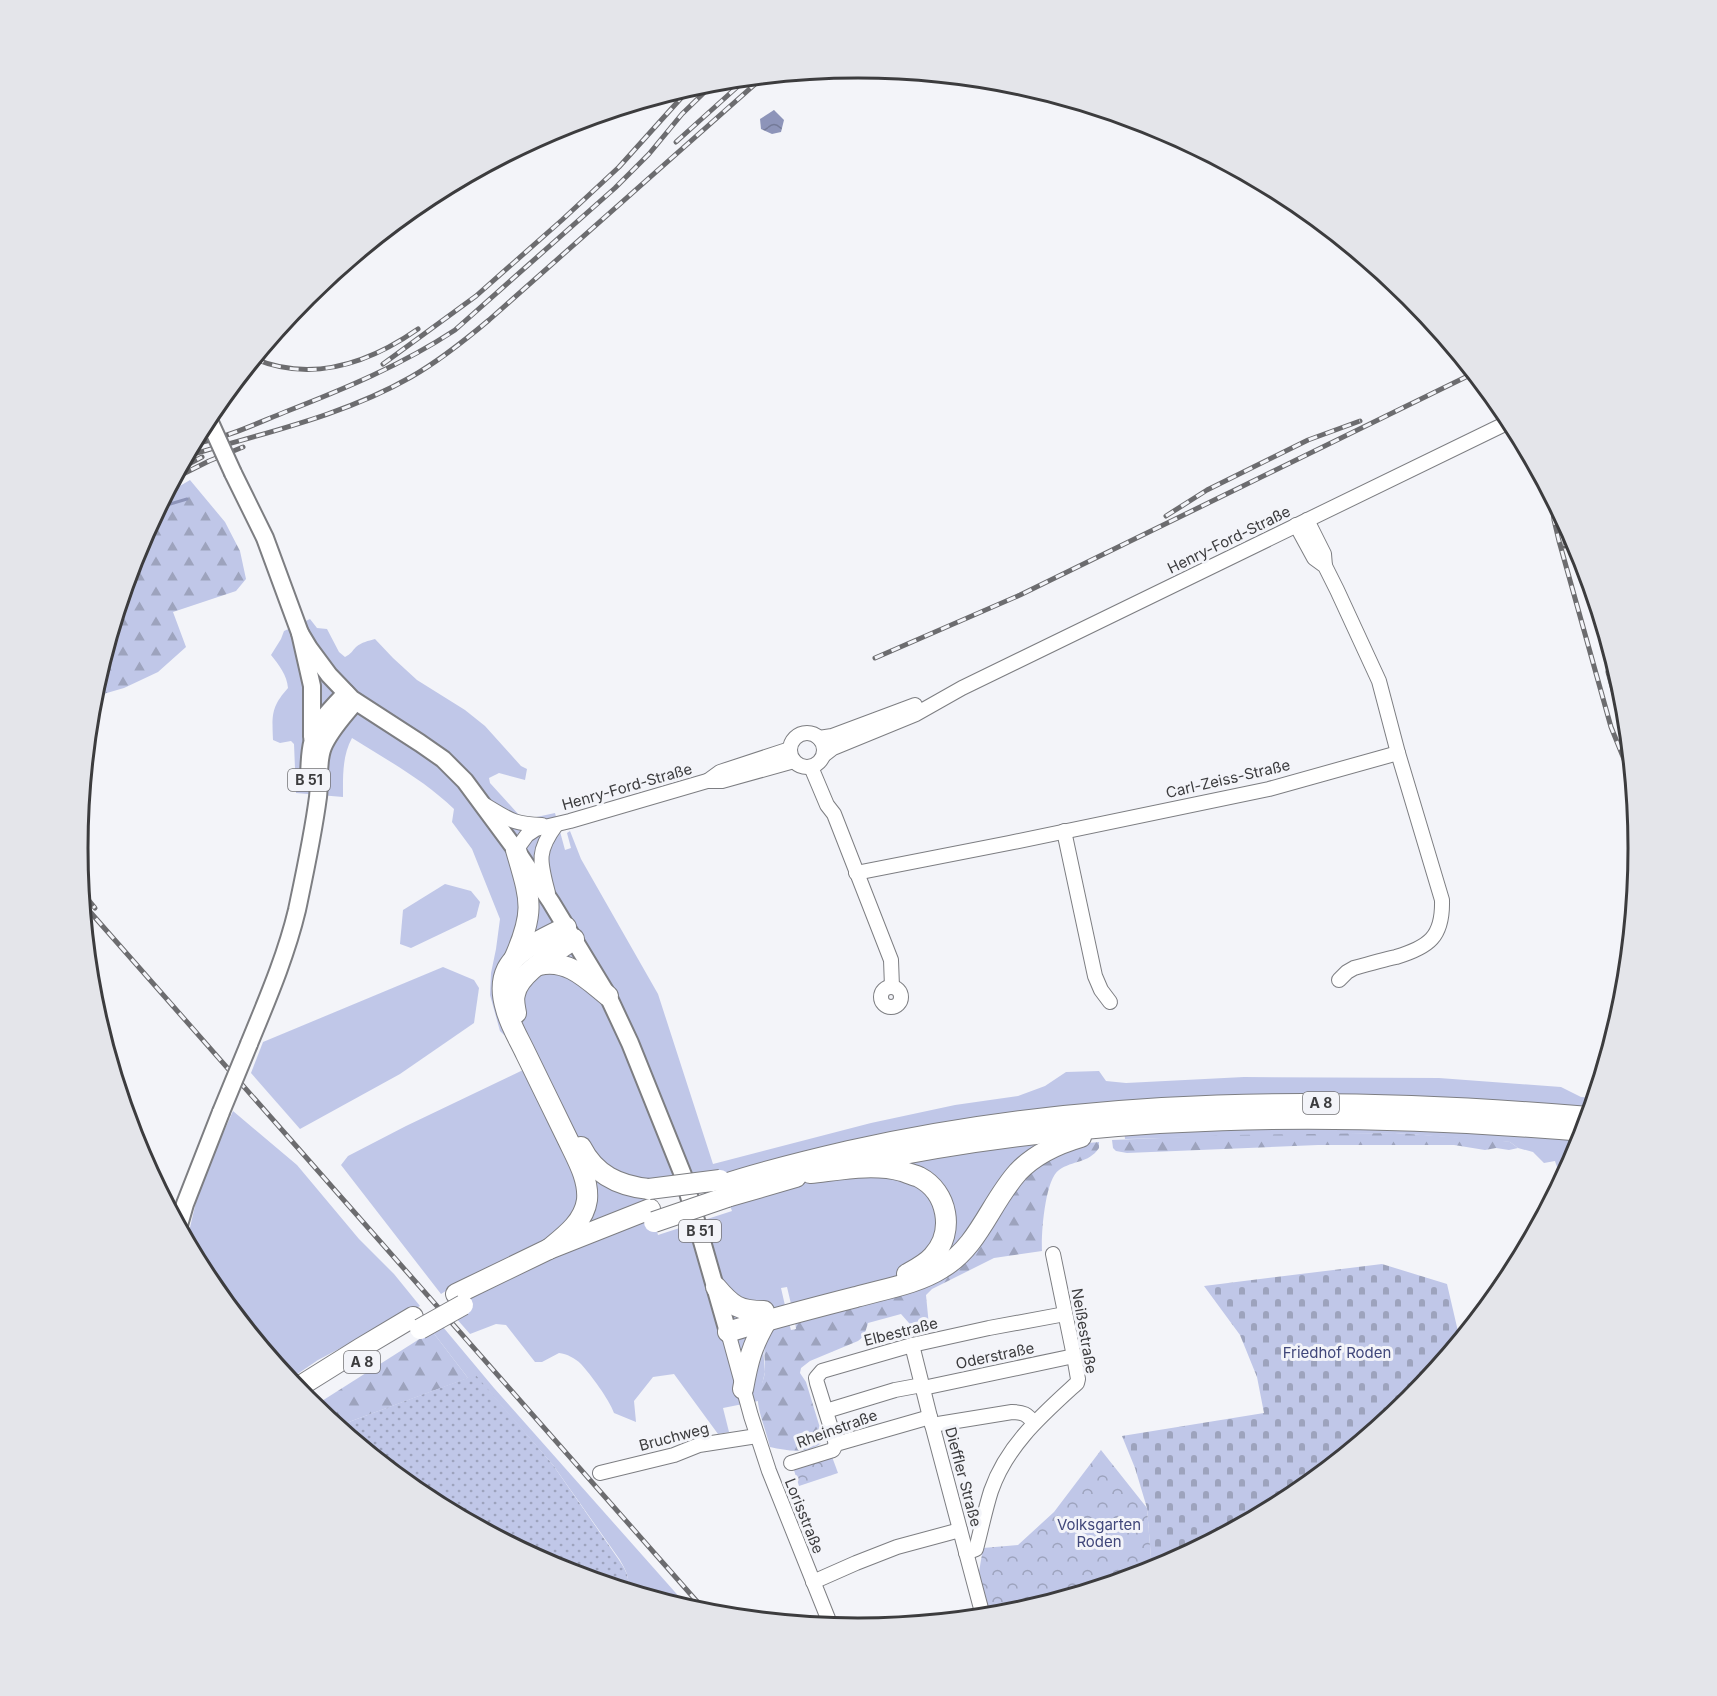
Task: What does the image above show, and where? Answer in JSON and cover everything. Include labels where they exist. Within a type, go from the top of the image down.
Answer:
[{"type":"highway","points":[[516,850],[527,884],[529,901],[526,929],[503,982],[505,1008],[580,1164],[587,1189],[587,1202],[583,1214],[567,1234],[549,1249]]},
{"type":"highway","points":[[514,959],[529,948],[570,933]]},
{"type":"highway","points":[[570,933],[522,980],[515,991],[514,1001],[516,1014],[586,1157],[610,1179],[634,1188],[723,1187]]},
{"type":"highway","points":[[539,965],[549,963],[566,966],[586,978],[608,996]]},
{"type":"highway","name":"A 8","points":[[723,1187],[810,1173],[960,1143],[1227,1104],[1373,1104],[1458,1107],[1580,1116]]},
{"type":"highway","name":"A 8","points":[[1123,1121],[1162,1123],[1227,1119],[1373,1119],[1575,1130]]},
{"type":"highway","points":[[716,1287],[735,1306],[765,1315],[904,1284],[942,1269],[972,1241],[1019,1171],[1034,1158],[1086,1125]]},
{"type":"highway","name":"A 8","points":[[305,1383],[361,1348],[460,1300],[549,1249],[652,1215],[748,1176],[886,1143],[978,1127],[1086,1125]]},
{"type":"highway","points":[[727,1326],[902,1276],[920,1267],[934,1256],[941,1244],[946,1218],[944,1206],[935,1191],[920,1177],[899,1170],[880,1168],[810,1173]]},
{"type":"highway","name":"A 8","points":[[460,1300],[539,1268],[652,1215]]},
{"type":"highway","points":[[743,1389],[747,1362],[765,1315]]},
{"type":"highway","name":"A 8","points":[[314,1392],[416,1323]]},
{"type":"main road","points":[[213,429],[265,538],[300,633],[312,686],[312,737]]},
{"type":"main road","points":[[300,633],[329,675],[350,697]]},
{"type":"main road","name":"B 51","points":[[304,878],[309,754],[312,737],[319,722],[350,697]]},
{"type":"main road","name":"B 51","points":[[350,697],[443,759],[465,781],[551,902],[608,996],[630,1043],[683,1175],[727,1326]]},
{"type":"main road","name":"B 51","points":[[182,1215],[220,1112],[282,960],[304,878],[314,824],[323,747],[350,697]]},
{"type":"street","name":"Henry-Ford-Straße","points":[[818,761],[833,748],[916,714],[962,688],[1502,425]]},
{"type":"street","points":[[1301,522],[1324,554],[1325,566],[1379,681],[1398,753],[1441,892],[1443,911],[1429,943],[1424,947],[1414,952],[1354,968],[1339,980]]},
{"type":"street","name":"Henry-Ford-Straße","points":[[819,738],[832,736],[962,688]]},
{"type":"street","points":[[818,761],[802,766],[792,755],[794,739],[802,733],[812,733],[824,746],[818,761],[827,805],[834,814],[891,960],[892,987]]},
{"type":"street","name":"Carl-Zeiss-Straße","points":[[856,873],[1269,789],[1398,753]]},
{"type":"street","name":"Henry-Ford-Straße","points":[[516,850],[536,829],[707,781],[722,781],[792,755]]},
{"type":"street","points":[[482,803],[520,824],[556,825]]},
{"type":"street","points":[[551,902],[543,874],[541,856],[546,839],[556,825]]},
{"type":"street","points":[[1064,831],[1095,976],[1110,1002]]},
{"type":"street","name":"Neißestraße","points":[[966,1553],[976,1549],[992,1489],[1007,1457],[1034,1423],[1077,1383],[1074,1356],[1053,1254]]},
{"type":"street","name":"Elbestraße","points":[[836,1444],[816,1383],[816,1378],[822,1371],[912,1345],[1065,1314]]},
{"type":"street","name":"Lorisstraße","points":[[727,1326],[743,1389],[773,1483],[827,1617]]},
{"type":"street","name":"Dieffler Straße","points":[[912,1345],[981,1608]]},
{"type":"street","name":"Oderstraße","points":[[826,1411],[896,1389],[922,1387],[1074,1356]]},
{"type":"street","name":"Rheinstraße","points":[[791,1463],[833,1450],[836,1444],[931,1421],[1022,1412],[1034,1423]]},
{"type":"street","name":"Bruchweg","points":[[600,1473],[674,1455],[699,1445],[757,1436]]},
{"type":"street","points":[[813,1582],[897,1547],[960,1530]]},
{"type":"green space","points":[[190,480],[225,522],[240,551],[246,579],[236,591],[173,612],[186,647],[158,672],[124,688],[104,694],[129,600],[147,553],[179,486]]},
{"type":"green space","points":[[310,619],[317,628],[327,629],[339,652],[345,657],[361,644],[375,639],[417,680],[465,710],[485,726],[521,766],[527,769],[525,780],[499,773],[489,778],[490,783],[519,815],[532,818],[555,813],[565,850],[571,848],[567,833],[570,831],[581,859],[658,994],[713,1164],[871,1123],[955,1105],[1018,1096],[1045,1086],[1066,1072],[1099,1071],[1106,1081],[1126,1083],[1244,1077],[1439,1078],[1561,1087],[1581,1097],[1587,1097],[1558,1168],[1555,1161],[1544,1163],[1533,1152],[1518,1148],[1510,1142],[1395,1133],[1125,1139],[1121,1101],[1003,1204],[987,1236],[971,1255],[795,1321],[787,1287],[781,1288],[789,1323],[763,1348],[765,1372],[758,1401],[723,1408],[729,1432],[718,1434],[674,1374],[653,1377],[634,1401],[636,1422],[614,1413],[590,1374],[571,1357],[559,1353],[542,1362],[535,1362],[506,1325],[496,1324],[470,1334],[455,1317],[452,1287],[441,1294],[341,1165],[348,1156],[523,1070],[508,1036],[500,1031],[490,995],[491,973],[500,919],[472,849],[452,822],[454,809],[418,780],[352,738],[345,759],[343,797],[296,793],[294,744],[291,741],[280,743],[273,740],[274,712],[278,701],[288,688],[280,666],[271,655],[284,631]],"holes":[[[722,1185],[732,1211],[658,1235],[650,1209],[649,1189]]]},
{"type":"green space","points":[[445,884],[471,891],[480,902],[476,917],[411,948],[400,944],[403,910]]},
{"type":"green space","points":[[443,967],[474,980],[479,988],[474,1023],[400,1074],[300,1129],[251,1073],[263,1042]]},
{"type":"green space","points":[[233,1111],[297,1165],[359,1239],[394,1274],[420,1306],[318,1360],[297,1374],[248,1317],[218,1276],[190,1229],[200,1185]]},
{"type":"green space","points":[[1395,1133],[1496,1140],[1510,1142],[1518,1148],[1485,1150],[1454,1145],[1318,1145],[1127,1153],[1116,1151],[1112,1140],[1235,1135]]},
{"type":"green space","points":[[1099,1142],[1099,1148],[1090,1157],[1064,1167],[1054,1175],[1047,1195],[1042,1251],[994,1258],[932,1289],[926,1295],[929,1326],[925,1330],[916,1331],[901,1314],[868,1323],[864,1336],[858,1341],[810,1361],[801,1368],[800,1373],[806,1382],[824,1441],[805,1450],[791,1451],[770,1447],[758,1398],[765,1374],[765,1340],[772,1331],[789,1323],[791,1330],[796,1329],[795,1321],[971,1255],[987,1236],[1003,1204],[1019,1182],[1038,1164],[1088,1143]]},
{"type":"green space","name":"Friedhof Roden","points":[[1382,1264],[1447,1284],[1458,1331],[1403,1392],[1327,1459],[1243,1515],[1199,1539],[1151,1560],[1147,1508],[1122,1436],[1264,1413],[1257,1377],[1240,1335],[1204,1286]]},
{"type":"green space","points":[[443,1327],[494,1388],[679,1596],[628,1582],[620,1560],[553,1465],[474,1374],[468,1378],[432,1331]]},
{"type":"green space","points":[[432,1331],[468,1378],[347,1423],[323,1400]]},
{"type":"green space","points":[[474,1373],[553,1465],[623,1567],[628,1582],[564,1559],[518,1539],[473,1515],[390,1459],[347,1423],[467,1378]]},
{"type":"green space","name":"Volksgarten Roden","points":[[1101,1450],[1147,1508],[1151,1560],[1058,1592],[986,1607],[978,1578],[983,1548],[1018,1545],[1054,1512]]},
{"type":"green space","points":[[831,1454],[838,1473],[799,1486],[793,1467]]},
{"type":"water","points":[[774,110],[784,120],[781,132],[772,134],[761,129],[760,119]]},
{"type":"waterway","points":[[170,504],[187,499]]},
{"type":"railway","points":[[198,453],[358,403],[385,391],[431,364],[489,320],[753,86]]},
{"type":"railway","points":[[676,142],[735,89]]},
{"type":"railway","points":[[205,441],[240,430],[351,385],[435,343],[455,330],[615,188],[702,94]]},
{"type":"railway","points":[[383,364],[476,296],[562,220],[619,167],[680,99]]},
{"type":"railway","points":[[262,361],[298,369],[340,366],[380,351],[418,329]]},
{"type":"railway","points":[[875,658],[1020,595],[1467,376]]},
{"type":"railway","points":[[1166,516],[1207,490],[1308,440],[1360,421]]},
{"type":"railway","points":[[187,472],[243,447]]},
{"type":"railway","points":[[193,462],[202,457]]},
{"type":"railway","points":[[1554,517],[1611,727],[1623,757]]},
{"type":"railway","points":[[90,902],[95,908]]},
{"type":"railway","points":[[92,914],[696,1600]]}]
